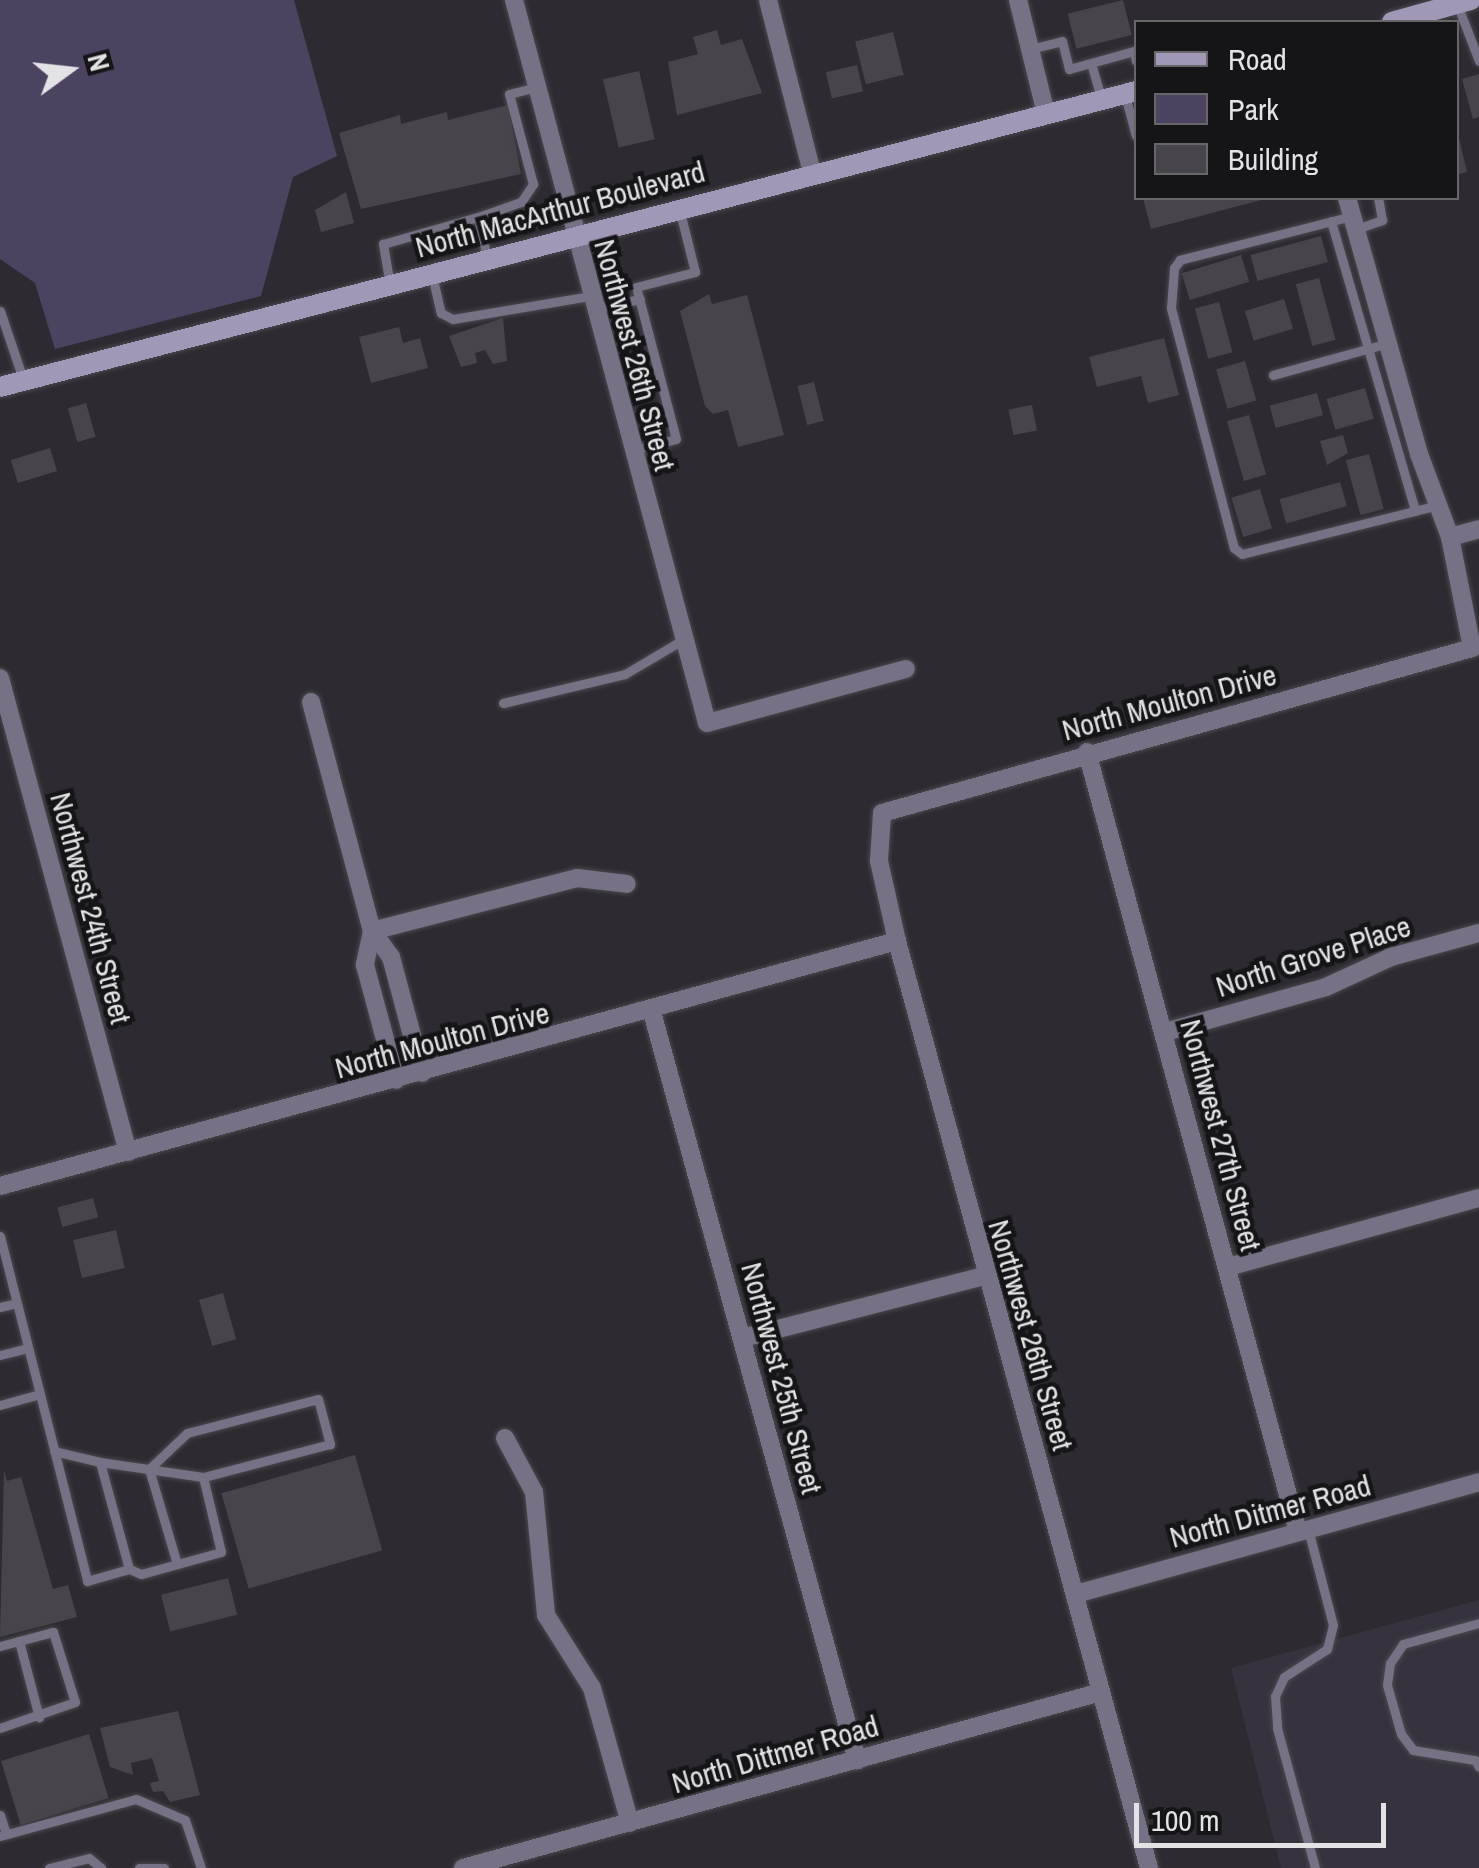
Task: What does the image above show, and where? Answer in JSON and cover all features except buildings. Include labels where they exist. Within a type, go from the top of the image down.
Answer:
[{"type":"main road","points":[[1396,20],[1422,7],[1464,2]]},
{"type":"main road","name":"North MacArthur Boulevard","points":[[0,387],[1130,92]]},
{"type":"street","name":"Northwest 26th Street","points":[[514,0],[706,722],[906,669]]},
{"type":"street","points":[[768,0],[812,174]]},
{"type":"street","points":[[1018,0],[1046,114]]},
{"type":"street","points":[[1352,214],[1388,343],[1450,537],[1479,529]]},
{"type":"street","name":"North Moulton Drive","points":[[882,813],[1087,752],[1472,648],[1450,537]]},
{"type":"street","name":"Northwest 24th Street","points":[[0,678],[128,1152]]},
{"type":"street","points":[[311,702],[372,931],[391,958],[422,1074]]},
{"type":"street","name":"Northwest 27th Street","points":[[1087,752],[1303,1530]]},
{"type":"street","name":"Northwest 26th Street","points":[[882,813],[879,861],[896,942],[1150,1868]]},
{"type":"street","points":[[372,931],[578,878],[627,884]]},
{"type":"street","points":[[372,931],[365,965],[396,1080]]},
{"type":"street","name":"North Grove Place","points":[[1166,1032],[1326,987],[1390,957],[1479,933]]},
{"type":"street","name":"North Moulton Drive","points":[[0,1186],[652,1012],[896,942]]},
{"type":"street","points":[[376,1004],[401,997]]},
{"type":"street","name":"Northwest 25th Street","points":[[652,1012],[857,1760]]},
{"type":"street","points":[[1228,1267],[1479,1198]]},
{"type":"street","points":[[743,1338],[985,1276]]},
{"type":"street","points":[[505,1438],[534,1492],[546,1615],[592,1688],[630,1823]]},
{"type":"street","name":"North Ditmer Road","points":[[1076,1594],[1479,1482]]},
{"type":"street","name":"North Dittmer Road","points":[[463,1868],[1101,1692]]},
{"type":"lane","points":[[1464,2],[1479,62]]},
{"type":"lane","points":[[1030,50],[1062,41],[1069,69],[1134,51]]},
{"type":"lane","points":[[1091,63],[1101,100]]},
{"type":"lane","points":[[390,285],[383,244],[520,202],[533,184],[509,94],[536,87]]},
{"type":"lane","points":[[1130,92],[1134,121]]},
{"type":"lane","points":[[1378,200],[1382,220],[1352,214],[1180,260],[1171,278],[1171,308],[1234,548],[1242,554],[1438,505]]},
{"type":"lane","points":[[633,450],[676,439],[636,287],[695,272],[679,209]]},
{"type":"lane","points":[[478,217],[488,260]]},
{"type":"lane","points":[[1331,221],[1415,512]]},
{"type":"lane","points":[[432,274],[442,314],[453,319],[640,299]]},
{"type":"lane","points":[[0,312],[23,381]]},
{"type":"lane","points":[[1273,375],[1388,343]]},
{"type":"lane","points":[[503,703],[625,674],[684,638]]},
{"type":"lane","points":[[0,1236],[87,1581],[129,1569],[141,1574],[221,1552],[202,1477]]},
{"type":"lane","points":[[0,1307],[17,1303]]},
{"type":"lane","points":[[0,1355],[28,1348]]},
{"type":"lane","points":[[0,1404],[40,1394]]},
{"type":"lane","points":[[54,1450],[100,1462],[202,1477],[330,1444],[318,1399],[187,1433],[150,1469]]},
{"type":"lane","points":[[100,1462],[129,1569]]},
{"type":"lane","points":[[150,1469],[178,1564]]},
{"type":"lane","points":[[1303,1530],[1332,1625],[1326,1649],[1284,1677],[1275,1696],[1276,1728],[1315,1868]]},
{"type":"lane","points":[[1479,1623],[1402,1644],[1390,1663],[1387,1685],[1413,1750],[1475,1760],[1479,1768]]},
{"type":"lane","points":[[0,1646],[53,1632],[59,1637],[76,1702],[0,1728]]},
{"type":"lane","points":[[19,1641],[39,1717]]},
{"type":"lane","points":[[0,1816],[3,1835],[136,1799],[186,1820],[201,1868]]},
{"type":"lane","points":[[49,1868],[88,1858],[101,1868]]},
{"type":"lane","points":[[139,1868],[164,1868]]},
{"type":"shaded area","points":[[1479,1600],[1479,1868],[1281,1868],[1231,1668]]},
{"type":"green space","points":[[0,0],[294,0],[337,156],[293,177],[261,296],[55,349],[35,283],[0,259]]}]
